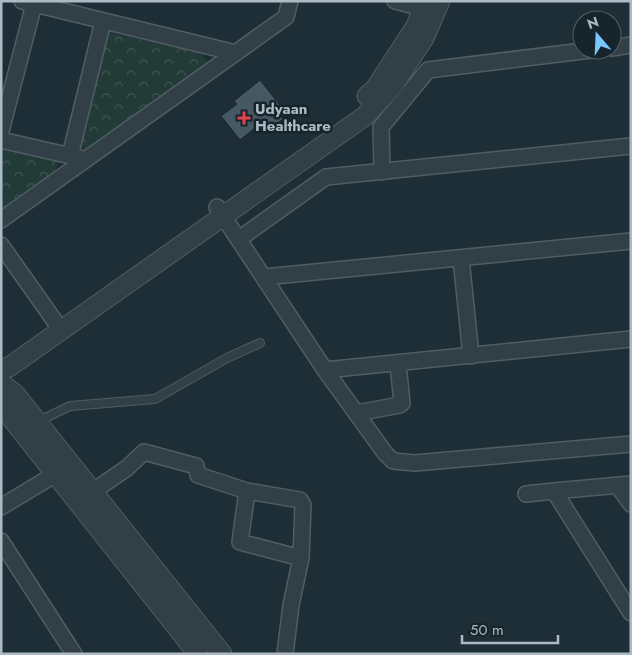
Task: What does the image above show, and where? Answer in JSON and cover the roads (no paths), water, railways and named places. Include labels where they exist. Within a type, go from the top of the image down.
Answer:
[{"type":"street","points":[[1,220],[286,17],[290,1]]},
{"type":"street","points":[[1,369],[9,367],[58,326],[220,212],[355,108],[375,89],[431,5],[395,1]]},
{"type":"street","points":[[1,131],[28,3],[236,53]]},
{"type":"street","points":[[70,156],[103,21]]},
{"type":"street","points":[[382,172],[380,127],[428,70],[572,52]]},
{"type":"street","points":[[1,140],[86,160]]},
{"type":"street","points":[[240,239],[326,177],[631,146]]},
{"type":"street","points":[[220,212],[240,239],[325,370],[385,454],[393,461],[404,462],[631,444]]},
{"type":"street","points":[[264,277],[631,241]]},
{"type":"street","points":[[1,245],[58,326]]},
{"type":"street","points":[[461,258],[471,356]]},
{"type":"street","points":[[1,359],[58,326]]},
{"type":"street","points":[[325,370],[631,339]]},
{"type":"street","points":[[356,414],[402,403],[398,364]]},
{"type":"street","points":[[1,383],[15,394],[37,422],[63,469],[198,654]]},
{"type":"street","points":[[1,405],[63,469],[92,492],[222,654]]},
{"type":"street","points":[[92,492],[127,468],[144,452],[196,466],[198,475],[247,491],[300,500],[302,502],[301,558],[291,606],[285,654]]},
{"type":"street","points":[[1,507],[63,469]]},
{"type":"street","points":[[526,494],[624,485],[631,504]]},
{"type":"street","points":[[247,491],[240,542],[301,558]]},
{"type":"street","points":[[554,491],[631,613]]},
{"type":"street","points":[[1,541],[74,654]]},
{"type":"lane","points":[[37,422],[70,406],[154,399],[227,358],[260,342]]},
{"type":"place","name":"Udyaan Healthcare","points":[[244,118]]}]
